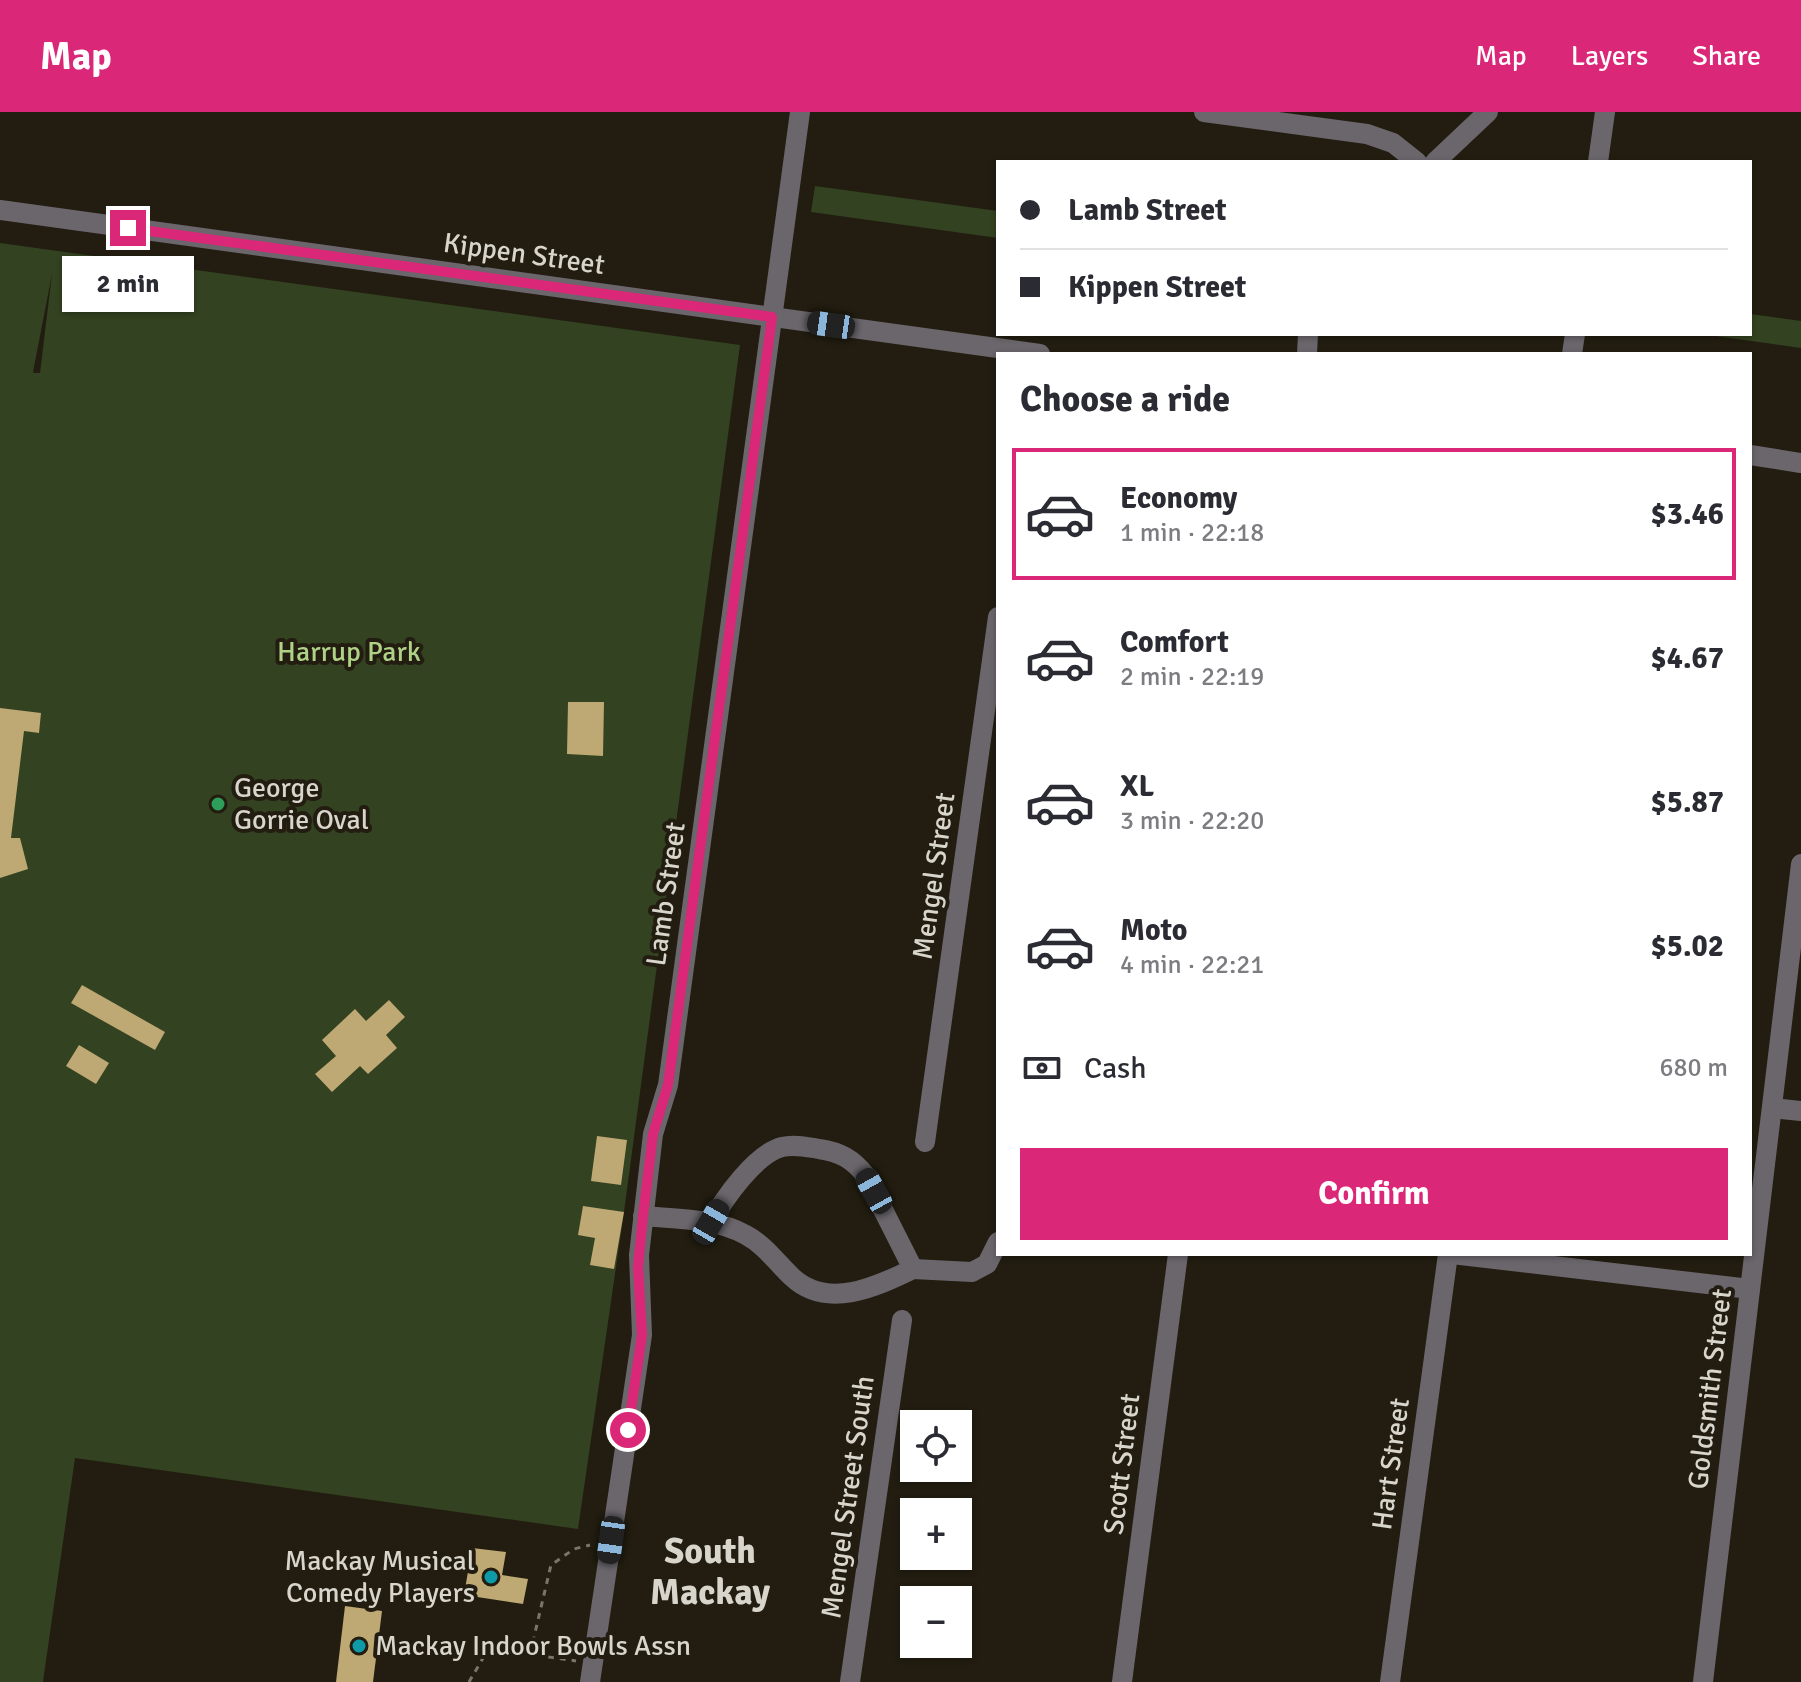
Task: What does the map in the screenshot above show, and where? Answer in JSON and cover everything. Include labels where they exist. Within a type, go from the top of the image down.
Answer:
[{"type":"street","name":"Lamb Street","points":[[592,1673],[642,1335],[638,1267],[653,1134],[668,1085],[800,112]]},
{"type":"street","points":[[1204,112],[1367,134],[1393,143],[1414,160]]},
{"type":"street","points":[[1437,160],[1488,112]]},
{"type":"street","points":[[1598,160],[1605,112]]},
{"type":"street","name":"Kippen Street","points":[[0,210],[1022,352]]},
{"type":"street","points":[[1752,455],[1801,463]]},
{"type":"street","name":"Mengel Street","points":[[925,1142],[996,631]]},
{"type":"street","name":"Goldsmith Street","points":[[1703,1682],[1801,864]]},
{"type":"street","points":[[1772,1108],[1801,1111]]},
{"type":"street","points":[[711,1222],[733,1190],[767,1154],[791,1146],[835,1152],[856,1164],[866,1176],[913,1269]]},
{"type":"street","points":[[643,1216],[711,1222],[748,1236],[765,1248],[802,1286],[819,1293],[845,1294],[873,1287],[913,1269],[972,1272],[987,1264],[996,1246]]},
{"type":"street","name":"Scott Street","points":[[1122,1682],[1178,1256]]},
{"type":"street","name":"Hart Street","points":[[1390,1682],[1450,1256]]},
{"type":"street","points":[[1467,1256],[1750,1289]]},
{"type":"street","name":"Mengel Street South","points":[[850,1682],[902,1320]]},
{"type":"path","points":[[530,1654],[551,1565],[574,1549],[611,1540]]},
{"type":"path","points":[[469,1682],[486,1653],[530,1654],[592,1673]]},
{"type":"green space","points":[[815,186],[996,211],[996,238],[811,212]]},
{"type":"green space","name":"Harrup Park","points":[[0,243],[740,345],[624,1212],[578,1529],[75,1458],[43,1682],[0,1682]],"holes":[[[52,274],[40,373],[33,372]]]},
{"type":"green space","points":[[1752,314],[1801,321],[1801,348],[1715,336],[1752,336]]},
{"type":"building","points":[[568,702],[604,702],[603,756],[567,754]]},
{"type":"building","points":[[0,708],[41,713],[39,733],[24,731],[11,838],[20,838],[28,869],[0,878]]},
{"type":"building","points":[[82,985],[165,1032],[155,1050],[71,1003]]},
{"type":"building","points":[[389,1000],[405,1017],[386,1035],[397,1048],[368,1074],[360,1066],[332,1092],[315,1074],[336,1056],[322,1040],[355,1009],[366,1021]]},
{"type":"building","points":[[79,1045],[109,1063],[96,1084],[66,1066]]},
{"type":"building","points":[[597,1136],[627,1140],[621,1185],[591,1181]]},
{"type":"building","points":[[583,1206],[624,1212],[614,1269],[590,1265],[595,1238],[578,1235]]},
{"type":"building","name":"Mackay Musical Comedy Players","points":[[472,1548],[506,1552],[502,1575],[528,1579],[523,1604],[464,1595]]},
{"type":"building","name":"Mackay Indoor Bowls Assn","points":[[345,1606],[382,1611],[373,1682],[336,1682]]},
{"type":"place","name":"George Gorrie Oval","points":[[218,804]]},
{"type":"place","name":"Mackay Musical Comedy Players","points":[[491,1577]]},
{"type":"place","name":"Mackay Indoor Bowls Assn","points":[[359,1646]]},
{"type":"district","name":"South Mackay","points":[[710,1572]]},
{"type":"route","points":[[128,228],[772,317],[668,1085],[653,1134],[638,1267],[642,1335],[628,1430]]}]
